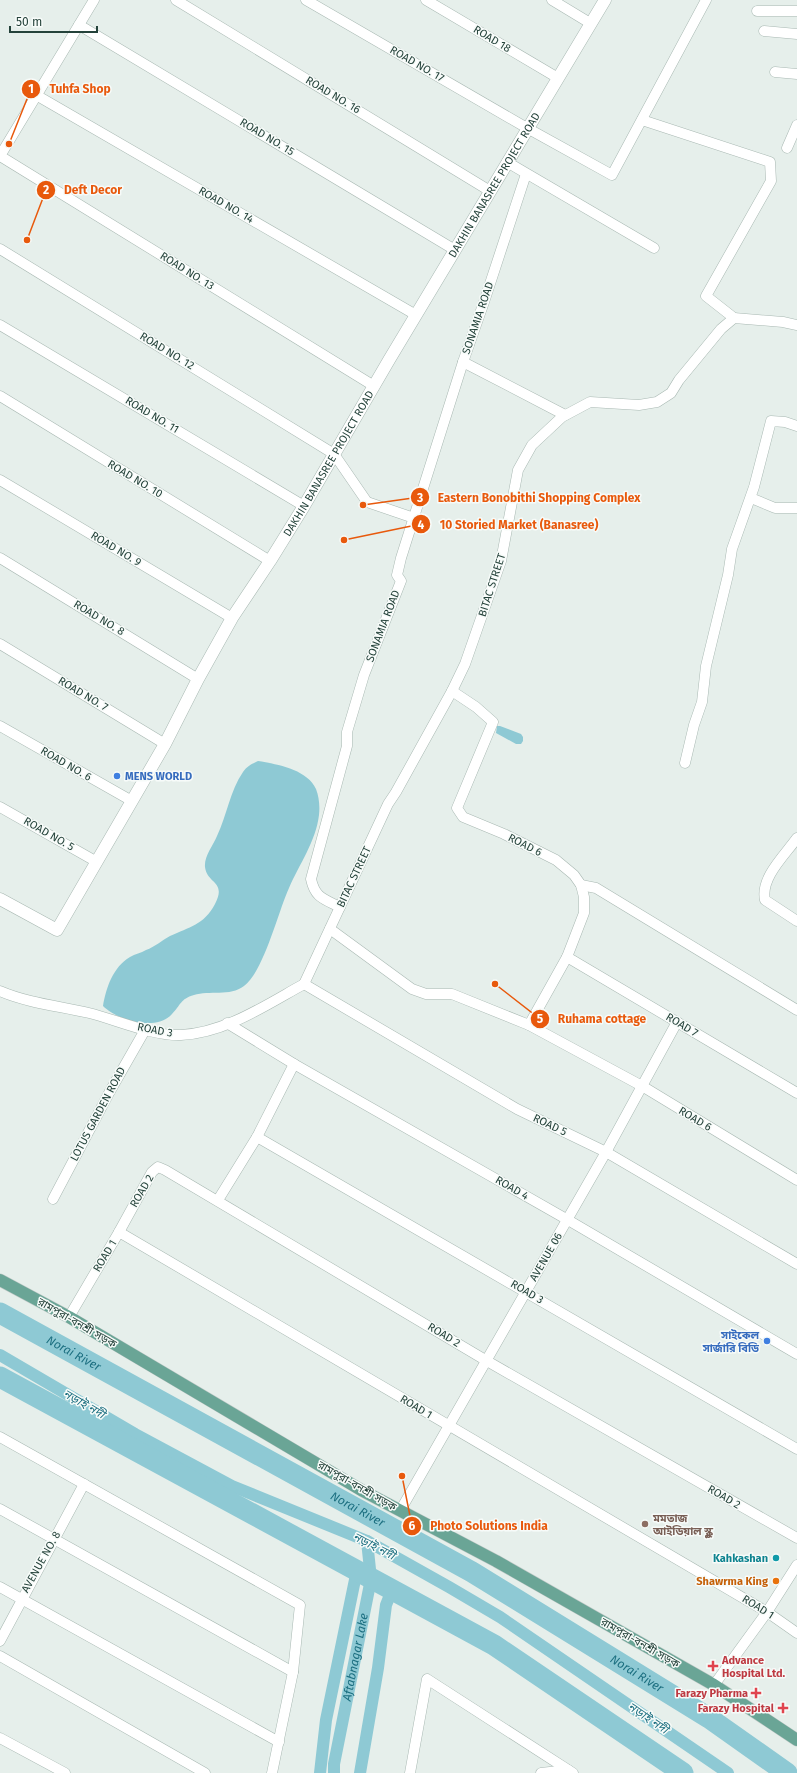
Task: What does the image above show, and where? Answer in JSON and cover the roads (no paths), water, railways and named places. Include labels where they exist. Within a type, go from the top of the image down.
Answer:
[{"type":"main road","name":"রামপুরা-বনশ্রী সড়ক","points":[[0,1280],[68,1317],[363,1491],[496,1561],[714,1685],[797,1740]]},
{"type":"street","points":[[0,156],[94,0]]},
{"type":"street","name":"ROAD NO. 16","points":[[176,0],[490,191]]},
{"type":"street","name":"ROAD NO. 17","points":[[306,0],[612,175],[642,120]]},
{"type":"street","name":"ROAD 18","points":[[426,0],[558,78]]},
{"type":"street","points":[[552,0],[590,23]]},
{"type":"street","name":"DAKHIN BANASREE PROJECT ROAD","points":[[0,899],[57,930],[165,744],[198,679],[232,618],[304,506],[507,162],[605,0]]},
{"type":"street","points":[[706,0],[642,120],[770,162],[771,181],[706,296],[734,318],[783,322],[797,325]]},
{"type":"street","points":[[757,11],[797,11]]},
{"type":"street","name":"ROAD NO. 15","points":[[78,25],[455,250]]},
{"type":"street","points":[[764,31],[797,34]]},
{"type":"street","points":[[775,72],[797,74]]},
{"type":"street","name":"ROAD NO. 14","points":[[36,95],[416,315]]},
{"type":"street","points":[[787,148],[797,125]]},
{"type":"street","name":"ROAD NO. 13","points":[[0,156],[374,386]]},
{"type":"street","points":[[507,162],[654,248]]},
{"type":"street","name":"SONAMIA ROAD","points":[[340,907],[320,897],[313,890],[311,879],[346,746],[347,732],[364,675],[401,581],[397,575],[400,563],[463,362],[526,174]]},
{"type":"street","name":"ROAD NO. 12","points":[[0,249],[334,454]]},
{"type":"street","name":"BITAC STREET","points":[[304,984],[388,804],[452,691],[467,657],[501,562],[518,470],[532,445],[546,430],[565,416],[590,402],[639,405],[657,402],[671,393],[679,380],[721,329],[734,318]]},
{"type":"street","name":"ROAD NO. 11","points":[[0,325],[304,506]]},
{"type":"street","points":[[463,362],[565,416]]},
{"type":"street","name":"ROAD NO. 10","points":[[0,396],[270,561]]},
{"type":"street","points":[[685,763],[694,725],[702,702],[706,666],[728,576],[732,549],[750,498],[771,421],[785,422],[797,426]]},
{"type":"street","points":[[334,454],[367,502],[414,518]]},
{"type":"street","name":"ROAD NO. 9","points":[[0,480],[232,618]]},
{"type":"street","points":[[750,498],[775,508],[797,508]]},
{"type":"street","name":"ROAD NO. 8","points":[[0,558],[198,679]]},
{"type":"street","name":"ROAD NO. 7","points":[[0,644],[165,744]]},
{"type":"street","name":"ROAD 6","points":[[452,691],[476,706],[493,722],[457,808],[463,817],[556,860],[574,875],[581,885]]},
{"type":"street","name":"ROAD NO. 6","points":[[0,726],[132,802]]},
{"type":"street","name":"ROAD NO. 5","points":[[0,806],[97,862]]},
{"type":"street","points":[[797,838],[774,869],[763,892],[765,900],[797,921]]},
{"type":"street","points":[[530,1025],[567,957],[584,914],[584,897],[581,885],[596,888],[797,1010]]},
{"type":"street","name":"ROAD 6","points":[[330,929],[412,990],[426,994],[452,994],[530,1025],[642,1086],[797,1180]]},
{"type":"street","name":"ROAD 7","points":[[567,957],[797,1093]]},
{"type":"street","name":"ROAD 3","points":[[0,991],[28,1000],[108,1018],[145,1030],[180,1035],[204,1031],[227,1023],[269,1005],[304,984]]},
{"type":"street","name":"ROAD 5","points":[[304,984],[517,1109],[606,1152],[797,1264]]},
{"type":"street","name":"AVENUE 06","points":[[400,1511],[568,1220],[677,1022]]},
{"type":"street","name":"ROAD 4","points":[[227,1023],[294,1064],[568,1220],[797,1354]]},
{"type":"street","name":"LOTUS GARDEN ROAD","points":[[53,1199],[109,1093],[145,1030]]},
{"type":"street","points":[[218,1200],[257,1137],[294,1064]]},
{"type":"street","name":"ROAD 3","points":[[257,1137],[797,1449]]},
{"type":"street","name":"ROAD 2","points":[[119,1232],[152,1172],[158,1167],[165,1170],[218,1200],[487,1361],[797,1538]]},
{"type":"street","name":"ROAD 1","points":[[68,1317],[119,1232],[767,1612],[797,1633]]},
{"type":"street","points":[[0,1437],[300,1605],[292,1672],[272,1773]]},
{"type":"street","name":"AVENUE NO. 8","points":[[0,1641],[21,1599],[84,1484]]},
{"type":"street","points":[[0,1508],[292,1672]]},
{"type":"street","points":[[714,1685],[767,1612],[797,1565]]},
{"type":"street","points":[[0,1587],[278,1742]]},
{"type":"street","points":[[0,1656],[205,1773]]},
{"type":"street","points":[[410,1773],[427,1679],[571,1771]]},
{"type":"street","points":[[0,1738],[64,1773]]},
{"type":"street","points":[[541,1773],[571,1771]]},
{"type":"water","points":[[497,726],[521,734],[523,741],[521,744],[516,744],[496,733]]},
{"type":"water","points":[[258,761],[282,766],[298,772],[312,782],[319,798],[319,815],[307,853],[289,888],[258,968],[244,986],[232,991],[200,994],[186,998],[172,1014],[165,1019],[147,1023],[137,1022],[117,1016],[103,1006],[108,985],[119,966],[130,957],[149,949],[170,936],[201,921],[211,911],[215,904],[219,891],[218,887],[206,873],[206,859],[239,779],[246,768]]},
{"type":"waterway","name":"Norai River","points":[[0,1313],[472,1572],[709,1718],[787,1773]]},
{"type":"waterway","name":"নড়াই নদী","points":[[0,1355],[135,1434],[232,1486],[367,1541],[449,1587],[500,1617],[728,1773]]},
{"type":"waterway","name":"Norai River","points":[[0,1377],[494,1645],[683,1773]]},
{"type":"waterway","name":"Aftabnagar Lake","points":[[334,1773],[334,1764],[371,1579],[367,1541]]},
{"type":"waterway","name":"Norai River","points":[[320,1773],[326,1720],[357,1570],[392,1590],[386,1605],[378,1668],[360,1773]]},
{"type":"place","name":"Tuhfa Shop","points":[[9,144]]},
{"type":"place","name":"Deft Decor","points":[[27,240]]},
{"type":"place","name":"Eastern Bonobithi Shopping Complex","points":[[363,505]]},
{"type":"place","name":"10 Storied Market (Banasree)","points":[[344,540]]},
{"type":"place","name":"MENS WORLD","points":[[117,776]]},
{"type":"place","name":"Ruhama cottage","points":[[495,984]]},
{"type":"place","name":"সাইকেল সার্জারি বিডি","points":[[767,1341]]},
{"type":"place","name":"Photo Solutions India","points":[[402,1476]]},
{"type":"place","name":"মমতাজ আইডিয়াল স্কুল","points":[[645,1524]]},
{"type":"place","name":"Kahkashan","points":[[776,1558]]},
{"type":"place","name":"Shawrma King","points":[[776,1581]]},
{"type":"place","name":"Advance Hospital Ltd.","points":[[713,1666]]},
{"type":"place","name":"Farazy Pharma","points":[[756,1693]]},
{"type":"place","name":"Farazy Hospital","points":[[783,1708]]}]
